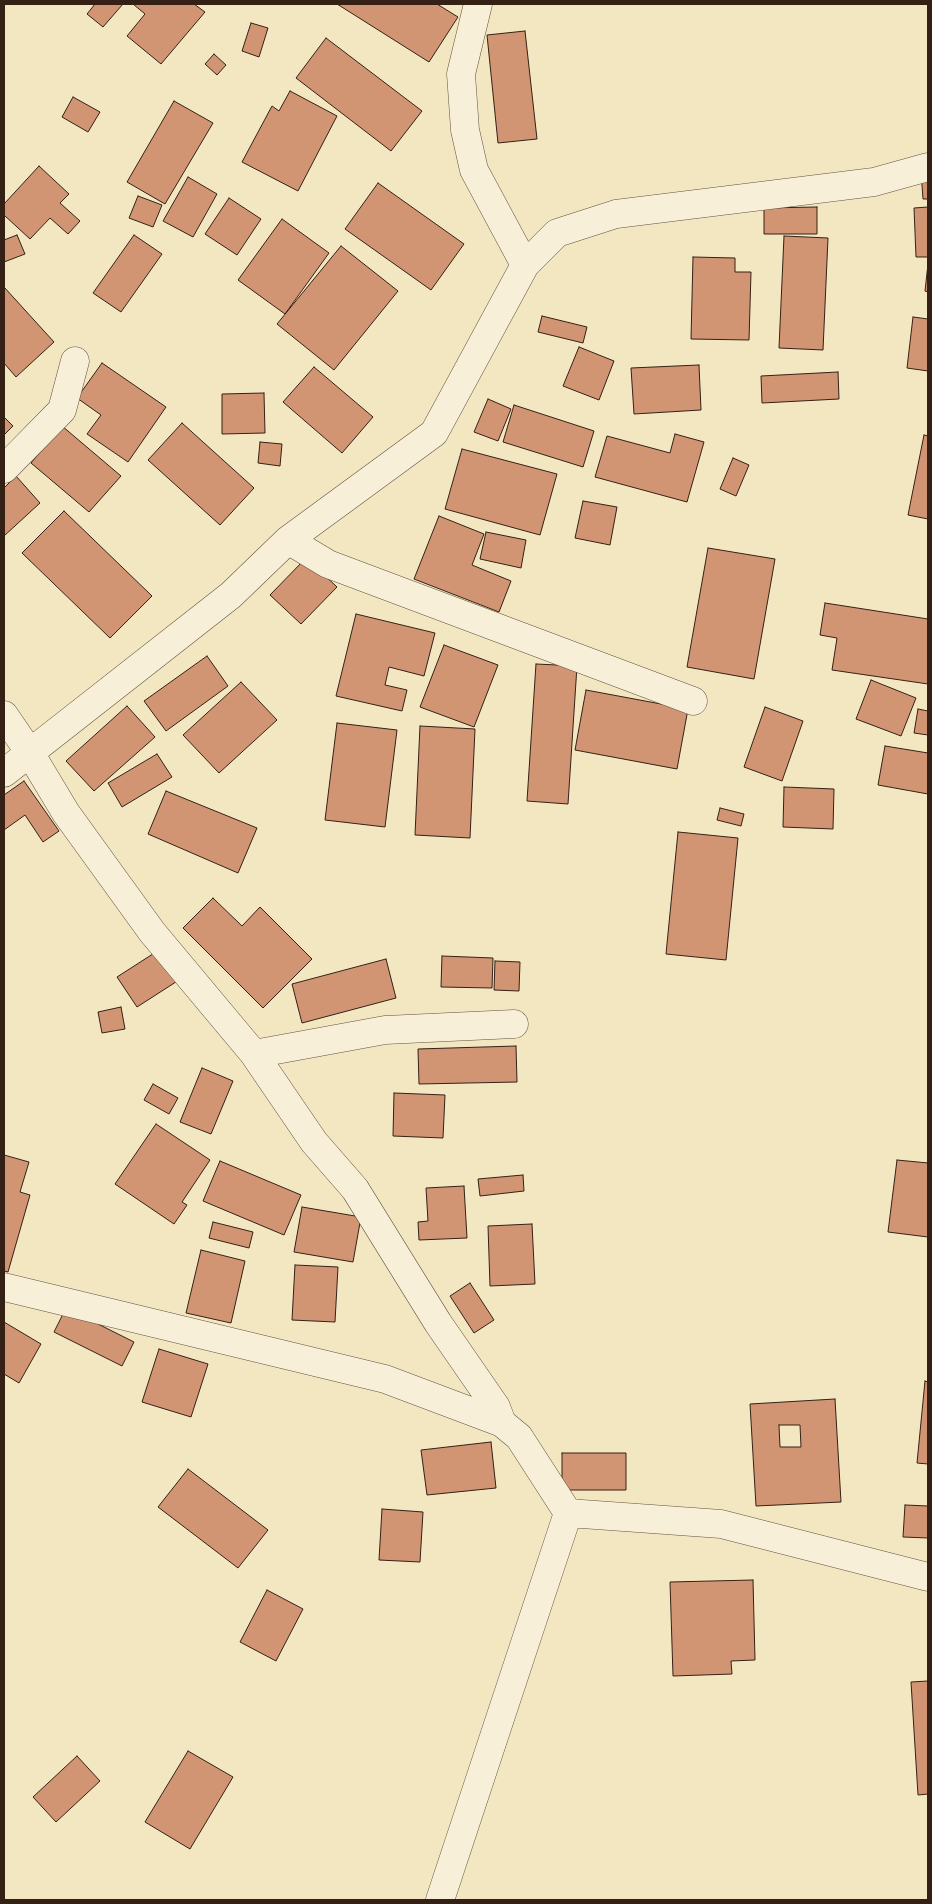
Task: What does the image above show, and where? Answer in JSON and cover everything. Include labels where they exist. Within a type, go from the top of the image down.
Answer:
[{"type":"street","points":[[478,4],[461,74],[465,130],[474,170],[526,265]]},
{"type":"street","points":[[4,773],[231,596],[288,540],[434,433],[526,265],[557,233],[616,214],[874,182],[928,167]]},
{"type":"street","points":[[4,469],[62,410],[75,360]]},
{"type":"street","points":[[288,540],[328,564],[693,700]]},
{"type":"street","points":[[4,715],[30,753],[66,813],[152,932],[254,1054],[314,1142],[355,1189],[438,1323],[496,1407],[502,1423]]},
{"type":"street","points":[[254,1054],[385,1030],[514,1024]]},
{"type":"street","points":[[4,1287],[386,1379],[502,1423],[519,1437],[568,1513]]},
{"type":"street","points":[[568,1513],[721,1524],[928,1577]]},
{"type":"street","points":[[440,1900],[568,1513]]},
{"type":"building","points":[[95,4],[123,4],[103,27],[87,14]]},
{"type":"building","points":[[133,4],[194,4],[205,12],[161,64],[127,36],[145,14]]},
{"type":"building","points":[[337,4],[437,4],[458,17],[429,62]]},
{"type":"building","points":[[251,23],[268,28],[259,57],[242,51]]},
{"type":"building","points":[[525,31],[537,139],[498,143],[487,35]]},
{"type":"building","points":[[326,38],[422,111],[391,151],[296,78]]},
{"type":"building","points":[[214,54],[226,65],[217,75],[205,64]]},
{"type":"building","points":[[290,91],[337,116],[298,191],[242,162],[272,106],[279,111]]},
{"type":"building","points":[[73,97],[100,112],[88,132],[62,117]]},
{"type":"building","points":[[174,101],[213,123],[165,204],[127,182]]},
{"type":"building","points":[[39,166],[69,194],[60,203],[80,221],[68,234],[50,218],[30,239],[4,215],[4,204]]},
{"type":"building","points":[[921,172],[928,172],[928,199],[923,199]]},
{"type":"building","points":[[188,177],[217,194],[193,237],[163,221]]},
{"type":"building","points":[[378,183],[464,244],[431,290],[345,229]]},
{"type":"building","points":[[138,196],[162,205],[153,227],[129,218]]},
{"type":"building","points":[[229,198],[261,219],[237,255],[205,234]]},
{"type":"building","points":[[817,207],[817,234],[764,234],[764,208]]},
{"type":"building","points":[[928,207],[928,257],[916,257],[914,208]]},
{"type":"building","points":[[282,219],[329,253],[285,314],[238,280]]},
{"type":"building","points":[[17,235],[25,254],[4,262],[4,240]]},
{"type":"building","points":[[134,235],[162,254],[121,312],[93,293]]},
{"type":"building","points":[[784,236],[828,238],[823,350],[779,348]]},
{"type":"building","points":[[341,246],[398,291],[334,370],[277,324]]},
{"type":"building","points":[[693,257],[735,258],[735,272],[751,272],[749,340],[691,339]]},
{"type":"building","points":[[928,264],[928,292],[925,291]]},
{"type":"building","points":[[4,287],[54,342],[16,377],[4,363]]},
{"type":"building","points":[[542,316],[587,327],[583,343],[538,332]]},
{"type":"building","points":[[913,317],[928,319],[928,371],[907,368]]},
{"type":"building","points":[[579,347],[614,361],[599,400],[563,386]]},
{"type":"building","points":[[102,363],[166,407],[128,462],[87,434],[101,415],[77,398]]},
{"type":"building","points":[[699,365],[701,410],[634,414],[631,368]]},
{"type":"building","points":[[314,367],[373,417],[342,453],[283,402]]},
{"type":"building","points":[[838,372],[839,399],[762,403],[761,376]]},
{"type":"building","points":[[264,393],[265,433],[222,434],[222,394]]},
{"type":"building","points":[[488,399],[511,409],[498,441],[474,432]]},
{"type":"building","points":[[514,405],[594,431],[583,467],[503,442]]},
{"type":"building","points":[[4,417],[13,426],[4,435]]},
{"type":"building","points":[[182,423],[254,488],[220,525],[148,460]]},
{"type":"building","points":[[62,426],[121,476],[89,512],[31,463]]},
{"type":"building","points":[[675,434],[704,442],[687,502],[595,477],[607,436],[670,453]]},
{"type":"building","points":[[924,435],[928,436],[928,519],[908,515]]},
{"type":"building","points":[[260,442],[282,444],[280,466],[258,463]]},
{"type":"building","points":[[462,449],[557,474],[540,535],[445,509]]},
{"type":"building","points":[[733,458],[749,465],[736,496],[720,489]]},
{"type":"building","points":[[16,476],[40,503],[4,536],[4,488]]},
{"type":"building","points":[[583,501],[617,507],[610,545],[575,538]]},
{"type":"building","points":[[64,511],[152,596],[110,638],[22,553]]},
{"type":"building","points":[[439,516],[484,534],[472,565],[511,581],[499,612],[414,579]]},
{"type":"building","points":[[486,532],[526,540],[521,568],[480,559]]},
{"type":"building","points":[[708,548],[775,559],[754,679],[687,667]]},
{"type":"building","points":[[306,558],[337,587],[301,624],[270,595]]},
{"type":"building","points":[[825,603],[928,619],[928,684],[832,670],[837,638],[820,635]]},
{"type":"building","points":[[356,614],[435,633],[424,676],[389,667],[385,685],[407,690],[402,711],[336,696]]},
{"type":"building","points":[[444,645],[498,665],[474,727],[420,707]]},
{"type":"building","points":[[207,656],[228,686],[166,731],[144,701]]},
{"type":"building","points":[[536,664],[577,666],[568,804],[527,801]]},
{"type":"building","points":[[871,680],[916,698],[901,736],[856,719]]},
{"type":"building","points":[[241,682],[277,720],[219,773],[183,735]]},
{"type":"building","points":[[586,690],[688,709],[677,769],[575,750]]},
{"type":"building","points":[[127,706],[155,737],[94,791],[66,761]]},
{"type":"building","points":[[765,707],[803,721],[782,781],[744,767]]},
{"type":"building","points":[[918,709],[928,711],[928,735],[914,733]]},
{"type":"building","points":[[337,723],[397,730],[385,827],[325,820]]},
{"type":"building","points":[[420,726],[475,729],[470,838],[415,835]]},
{"type":"building","points":[[885,746],[928,753],[928,794],[878,785]]},
{"type":"building","points":[[157,754],[172,777],[122,807],[108,783]]},
{"type":"building","points":[[24,781],[59,831],[43,842],[25,815],[4,830],[4,795]]},
{"type":"building","points":[[784,787],[834,789],[833,829],[783,827]]},
{"type":"building","points":[[166,791],[257,828],[238,873],[148,834]]},
{"type":"building","points":[[720,808],[744,814],[741,826],[717,820]]},
{"type":"building","points":[[678,832],[738,838],[726,960],[666,954]]},
{"type":"building","points":[[213,898],[242,926],[260,907],[312,959],[263,1008],[183,928]]},
{"type":"building","points":[[159,950],[179,980],[137,1007],[117,977]]},
{"type":"building","points":[[442,956],[493,958],[492,988],[441,987]]},
{"type":"building","points":[[386,959],[396,998],[302,1023],[292,984]]},
{"type":"building","points":[[495,961],[520,962],[519,991],[494,990]]},
{"type":"building","points":[[121,1007],[125,1029],[102,1033],[98,1012]]},
{"type":"building","points":[[516,1046],[517,1082],[419,1084],[418,1049]]},
{"type":"building","points":[[202,1068],[233,1081],[211,1134],[180,1122]]},
{"type":"building","points":[[153,1084],[178,1098],[169,1114],[144,1100]]},
{"type":"building","points":[[394,1093],[445,1095],[443,1138],[393,1136]]},
{"type":"building","points":[[156,1124],[210,1160],[182,1202],[187,1205],[174,1224],[115,1184]]},
{"type":"building","points":[[4,1155],[29,1162],[20,1192],[30,1195],[8,1272],[4,1271]]},
{"type":"building","points":[[897,1160],[928,1163],[928,1237],[888,1232]]},
{"type":"building","points":[[220,1161],[301,1195],[284,1235],[203,1201]]},
{"type":"building","points":[[523,1175],[524,1191],[480,1196],[478,1179]]},
{"type":"building","points":[[464,1186],[467,1238],[419,1240],[418,1222],[428,1221],[426,1188]]},
{"type":"building","points":[[302,1207],[361,1217],[353,1262],[294,1252]]},
{"type":"building","points":[[213,1222],[253,1232],[249,1248],[209,1238]]},
{"type":"building","points":[[532,1224],[535,1284],[490,1286],[488,1226]]},
{"type":"building","points":[[201,1250],[245,1261],[231,1323],[186,1313]]},
{"type":"building","points":[[295,1265],[338,1267],[335,1322],[292,1320]]},
{"type":"building","points":[[470,1283],[494,1320],[474,1333],[450,1296]]},
{"type":"building","points":[[66,1308],[134,1342],[122,1366],[54,1332]]},
{"type":"building","points":[[4,1322],[41,1344],[19,1383],[4,1374]]},
{"type":"building","points":[[159,1349],[208,1364],[191,1417],[142,1402]]},
{"type":"building","points":[[925,1381],[928,1382],[928,1464],[917,1463]]},
{"type":"building","points":[[835,1399],[841,1502],[756,1506],[750,1404]],"holes":[[[779,1425],[800,1425],[801,1447],[780,1447]]]},
{"type":"building","points":[[491,1442],[496,1488],[427,1495],[421,1450]]},
{"type":"building","points":[[562,1453],[626,1453],[626,1490],[562,1490]]},
{"type":"building","points":[[188,1469],[268,1530],[238,1568],[158,1507]]},
{"type":"building","points":[[905,1505],[928,1506],[928,1538],[903,1537]]},
{"type":"building","points":[[382,1509],[423,1512],[420,1562],[379,1560]]},
{"type":"building","points":[[753,1580],[755,1660],[731,1661],[732,1674],[673,1676],[670,1582]]},
{"type":"building","points":[[267,1590],[303,1609],[276,1661],[240,1642]]},
{"type":"building","points":[[928,1681],[928,1794],[918,1795],[911,1682]]},
{"type":"building","points":[[188,1751],[233,1777],[190,1849],[145,1822]]},
{"type":"building","points":[[77,1756],[100,1781],[56,1822],[33,1797]]}]
